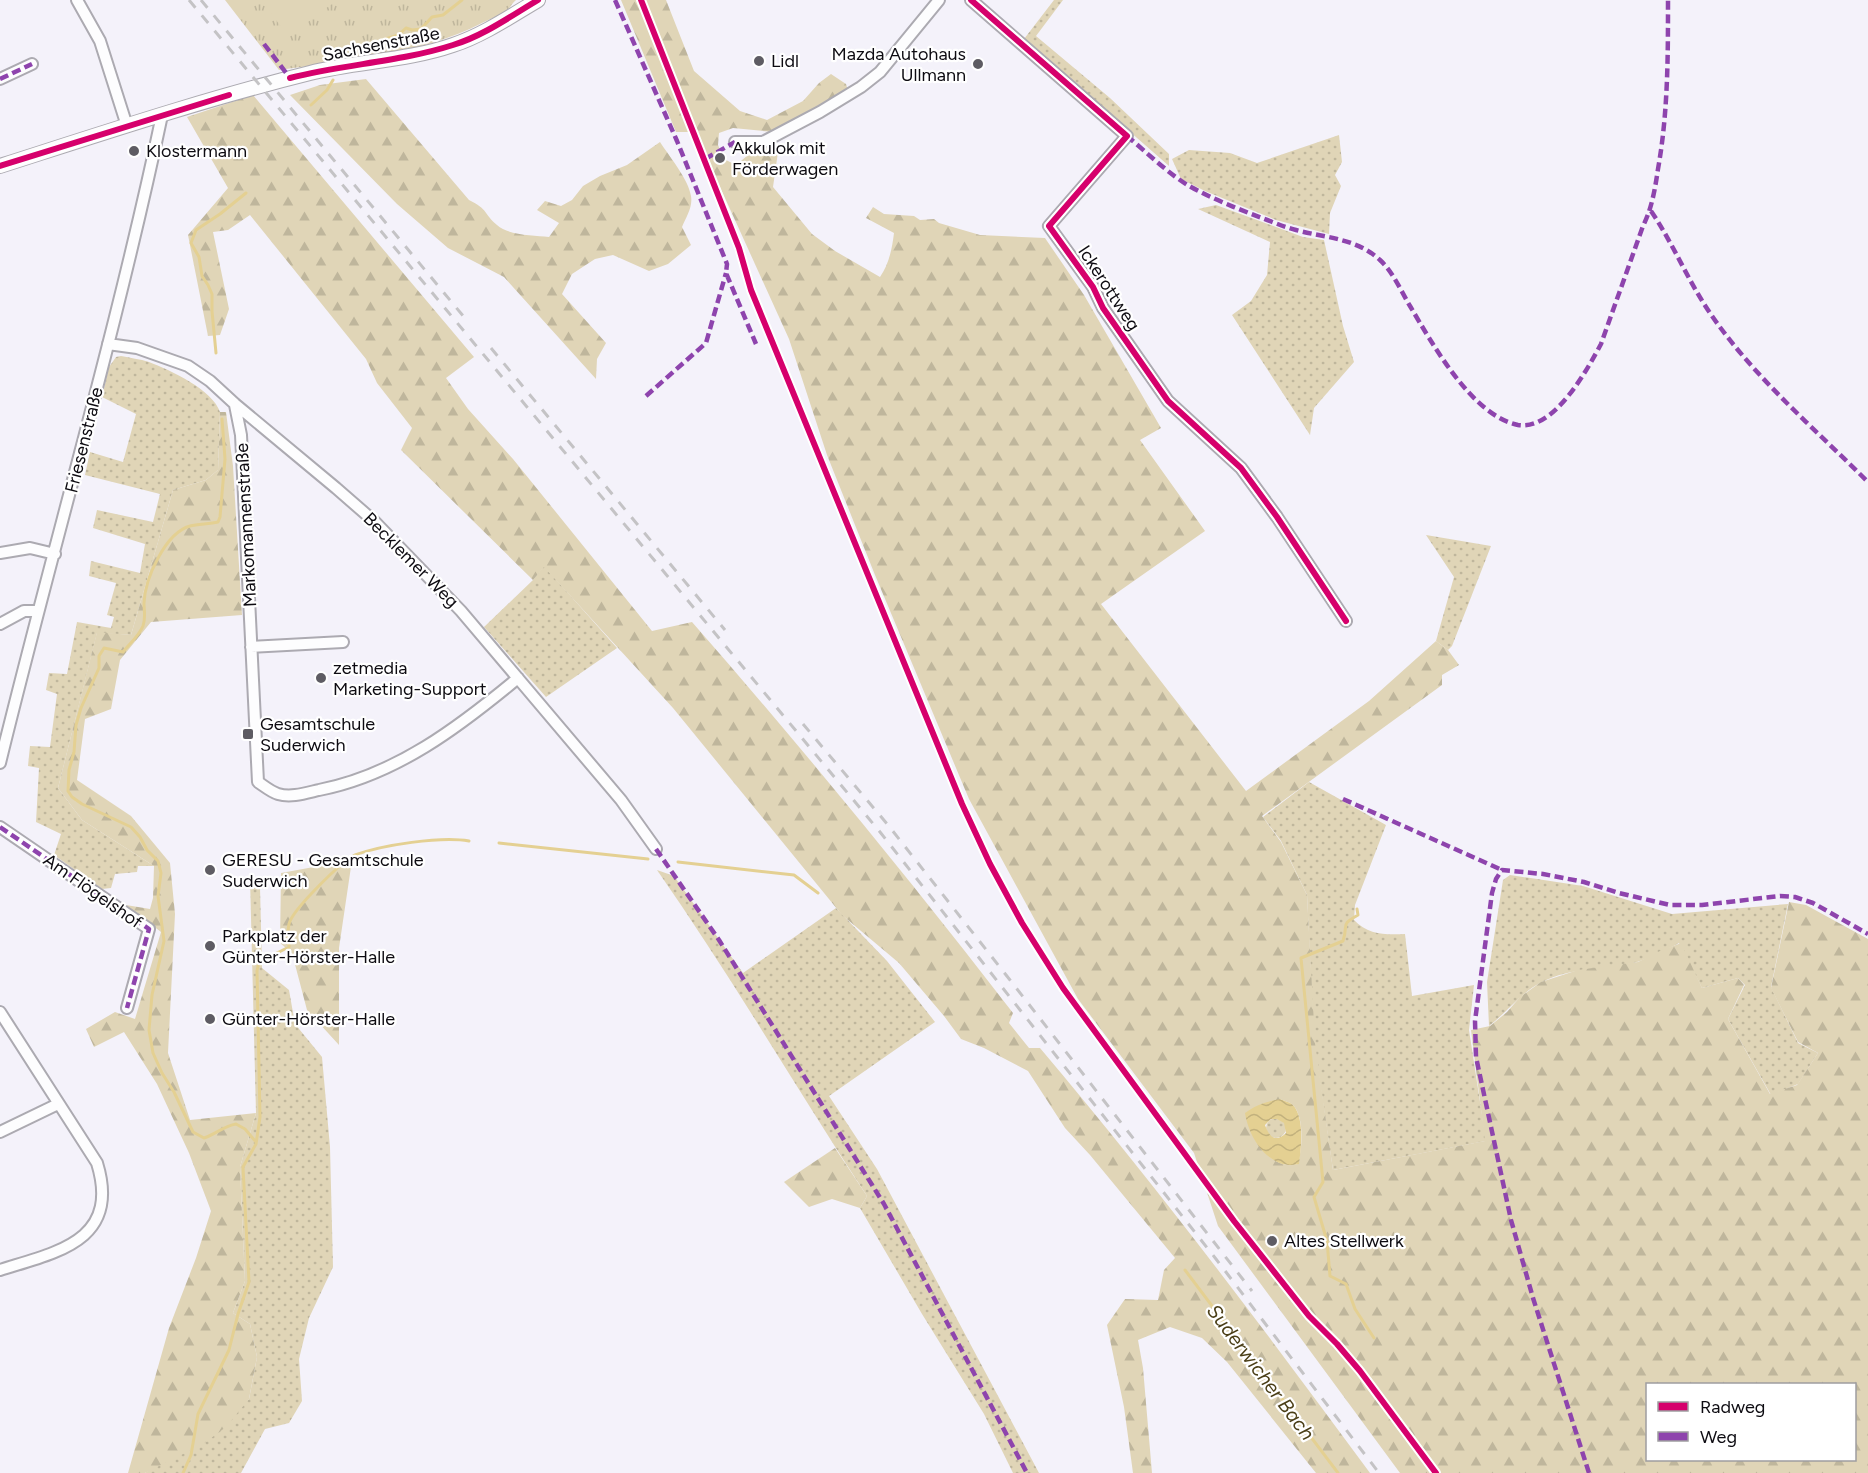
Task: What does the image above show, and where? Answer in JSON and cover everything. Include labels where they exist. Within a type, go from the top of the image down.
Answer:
[{"type":"street","points":[[77,0],[100,41],[127,126]]},
{"type":"street","name":"Sachsenstraße","points":[[0,166],[162,115],[312,72],[399,58],[454,45],[485,31],[538,0]]},
{"type":"street","points":[[735,142],[764,142],[861,87],[880,72],[939,0]]},
{"type":"street","name":"Ickerottweg","points":[[971,0],[1127,136],[1049,226],[1094,287],[1103,308],[1168,401],[1241,468],[1277,517],[1346,621]]},
{"type":"street","points":[[0,79],[32,64]]},
{"type":"street","name":"Friesenstraße","points":[[0,763],[37,610],[55,554],[138,228],[162,115]]},
{"type":"street","name":"Becklemer Weg","points":[[108,344],[137,348],[188,366],[210,381],[398,544],[461,611],[518,678],[621,800],[656,849]]},
{"type":"street","name":"Markomannenstraße","points":[[235,404],[242,435],[258,782],[278,794],[294,795],[327,789],[384,769],[431,744],[469,719],[518,678]]},
{"type":"street","points":[[0,553],[30,548],[55,554]]},
{"type":"street","points":[[0,624],[24,611],[37,610]]},
{"type":"street","points":[[251,647],[343,642]]},
{"type":"street","name":"Am Flögelshof","points":[[0,827],[148,929],[127,1008]]},
{"type":"street","points":[[0,1012],[97,1163],[103,1195],[101,1210],[89,1231],[69,1247],[0,1270]]},
{"type":"street","points":[[0,1132],[58,1104]]},
{"type":"green space","points":[[225,0],[516,0],[498,15],[458,34],[434,42],[383,55],[279,70]]},
{"type":"green space","points":[[262,0],[337,0],[288,37]]},
{"type":"green space","points":[[621,0],[666,0],[694,71],[740,111],[767,120],[803,101],[819,83],[831,74],[846,84],[848,91],[773,132],[733,128],[719,133],[718,145],[724,159],[736,165],[753,151],[779,145],[773,187],[812,234],[835,251],[880,277],[890,256],[894,233],[866,218],[873,207],[884,214],[914,216],[920,220],[934,219],[939,223],[980,235],[1045,238],[1084,295],[1161,428],[1140,440],[1205,531],[1101,604],[1246,791],[1369,701],[1436,641],[1448,650],[1459,665],[1442,675],[1442,685],[1262,816],[1281,842],[1307,895],[1315,1043],[1333,1170],[1485,1141],[1471,1030],[1490,1026],[1520,997],[1541,982],[1578,970],[1638,962],[1681,943],[1702,988],[1738,978],[1744,985],[1728,1019],[1770,1094],[1797,1085],[1818,1053],[1798,1042],[1771,988],[1789,902],[1806,905],[1868,939],[1868,1473],[1400,1473],[1218,1226],[1194,1153],[1078,999],[969,799],[827,455],[789,339],[695,132],[676,132]],"holes":[[[1280,1099],[1289,1102],[1297,1111],[1301,1125],[1301,1150],[1298,1164],[1288,1165],[1270,1158],[1263,1150],[1252,1132],[1246,1113]]]},
{"type":"green space","points":[[1054,0],[1063,0],[1036,36],[1110,98],[1169,154],[1169,166],[1024,39]]},
{"type":"green space","points":[[366,79],[469,200],[483,209],[502,229],[515,233],[549,237],[559,223],[537,210],[545,201],[561,206],[572,200],[583,186],[627,165],[660,142],[683,176],[691,196],[689,212],[682,227],[691,245],[668,264],[649,271],[613,255],[595,259],[572,274],[562,294],[606,343],[597,359],[596,379],[504,277],[448,248],[397,204],[290,95],[320,85]]},
{"type":"green space","points":[[253,95],[474,357],[446,378],[468,409],[513,459],[652,631],[692,622],[774,718],[856,815],[1013,1013],[1009,1023],[1029,1048],[1040,1048],[1167,1205],[1250,1311],[1370,1473],[1316,1473],[1227,1362],[1202,1338],[1170,1327],[1138,1340],[1143,1368],[1152,1473],[1133,1473],[1124,1407],[1107,1325],[1125,1299],[1158,1300],[1164,1270],[1175,1258],[1065,1128],[1028,1071],[961,1039],[899,963],[842,915],[673,708],[544,567],[533,580],[401,450],[412,428],[377,383],[366,359],[250,215],[228,230],[213,232],[229,309],[220,335],[208,336],[188,235],[228,188],[187,117]]},
{"type":"green space","points":[[1339,135],[1342,162],[1335,175],[1341,186],[1330,213],[1329,234],[1276,220],[1205,191],[1181,179],[1172,159],[1189,150],[1230,153],[1257,163]]},
{"type":"green space","points":[[1216,205],[1303,237],[1324,240],[1343,326],[1354,362],[1314,408],[1310,435],[1232,315],[1251,301],[1267,275],[1270,242],[1198,209]]},
{"type":"green space","points":[[116,357],[149,362],[168,370],[200,389],[216,404],[220,412],[218,470],[206,480],[173,490],[131,635],[97,633],[58,788],[82,820],[154,866],[138,866],[137,872],[115,874],[111,888],[102,889],[54,855],[61,834],[36,822],[39,768],[28,766],[30,746],[50,747],[57,694],[46,690],[49,673],[67,674],[77,622],[111,628],[114,617],[107,615],[116,583],[89,576],[91,561],[140,573],[145,544],[93,528],[97,510],[153,522],[160,494],[85,475],[90,452],[123,462],[136,414],[102,397],[109,367]]},
{"type":"green space","points":[[220,412],[226,412],[233,466],[242,615],[151,622],[120,660],[111,709],[85,719],[77,780],[131,816],[170,863],[175,914],[168,1053],[190,1120],[256,1113],[240,1167],[245,1281],[233,1313],[250,1324],[257,1357],[249,1399],[226,1427],[203,1444],[145,1473],[128,1473],[169,1328],[211,1211],[189,1153],[157,1084],[124,1032],[94,1047],[86,1029],[115,1012],[135,1019],[161,932],[126,905],[150,909],[153,898],[154,866],[82,820],[58,788],[97,632],[131,635],[173,490],[206,480],[218,470]]},
{"type":"green space","points":[[1426,535],[1491,546],[1452,646],[1448,650],[1436,641],[1454,577]]},
{"type":"green space","points":[[544,566],[617,648],[546,697],[484,627],[533,580]]},
{"type":"green space","points":[[1309,782],[1386,825],[1355,905],[1354,920],[1371,931],[1384,934],[1405,934],[1412,996],[1474,985],[1469,1030],[1486,1141],[1333,1170],[1314,1042],[1307,895],[1281,841],[1263,817]]},
{"type":"green space","points":[[352,860],[339,948],[339,1045],[307,1010],[292,953],[280,943],[281,873]]},
{"type":"green space","points":[[657,870],[674,876],[743,973],[836,908],[887,961],[935,1022],[829,1096],[877,1169],[1039,1473],[1013,1473],[984,1414],[860,1208],[867,1196],[711,950]]},
{"type":"green space","points":[[1510,875],[1583,886],[1672,914],[1788,904],[1771,987],[1798,1043],[1818,1053],[1798,1084],[1771,1095],[1728,1019],[1745,985],[1738,978],[1702,988],[1679,943],[1637,962],[1576,971],[1553,977],[1528,991],[1489,1026],[1487,982],[1503,880]]},
{"type":"green space","points":[[250,878],[260,887],[262,968],[289,990],[295,1024],[322,1057],[330,1147],[333,1267],[309,1318],[299,1359],[302,1401],[289,1423],[265,1429],[241,1473],[145,1473],[249,1399],[257,1357],[250,1324],[233,1313],[245,1281],[240,1167],[256,1113]]},
{"type":"green space","points":[[1276,1118],[1283,1121],[1286,1128],[1283,1135],[1276,1138],[1269,1135],[1266,1128],[1269,1121]]},
{"type":"green space","points":[[835,1148],[867,1196],[860,1208],[832,1199],[809,1207],[784,1182]]},
{"type":"water","points":[[1280,1099],[1293,1105],[1297,1111],[1301,1125],[1299,1164],[1279,1163],[1270,1158],[1256,1142],[1247,1123],[1245,1113],[1266,1102]],"holes":[[[1271,1119],[1284,1123],[1286,1133],[1279,1138],[1273,1137],[1265,1125]]]},
{"type":"waterway","points":[[367,45],[397,35],[406,28],[421,29],[432,17],[443,15],[462,0]]},
{"type":"waterway","points":[[311,105],[327,90],[333,80]]},
{"type":"waterway","name":"Suderwicher Bach","points":[[216,353],[212,294],[202,276],[199,257],[191,243],[196,230],[246,193]]},
{"type":"waterway","name":"Suderwicher Bach","points":[[222,419],[225,459],[218,522],[190,526],[172,538],[152,570],[145,593],[144,620],[141,630],[123,652],[104,648],[99,656],[99,668],[76,725],[68,791],[82,804],[131,827],[158,861],[161,873],[158,896],[164,941],[152,995],[149,1030],[153,1053],[193,1132],[204,1138],[236,1124],[245,1129],[256,1142]]},
{"type":"waterway","name":"Suderwicher Bach","points":[[275,954],[289,947],[289,924],[299,908],[329,876],[355,855],[412,842],[469,841]]},
{"type":"waterway","name":"Suderwicher Bach","points":[[499,843],[648,859]]},
{"type":"waterway","name":"Suderwicher Bach","points":[[678,862],[794,875],[818,893]]},
{"type":"waterway","points":[[1357,909],[1358,915],[1346,923],[1343,941],[1301,958],[1323,1182],[1314,1197],[1327,1241],[1330,1276],[1346,1284],[1355,1309],[1374,1338]]},
{"type":"waterway","name":"Suderwicher Bach","points":[[183,1473],[191,1455],[198,1414],[229,1350],[249,1282],[243,1167],[256,1144],[260,1117],[257,971],[264,959]]},
{"type":"waterway","name":"Suderwicher Bach","points":[[1185,1270],[1338,1473]]},
{"type":"railway","points":[[189,0],[880,832],[1216,1259],[1379,1473]]},
{"type":"railway","points":[[201,0],[469,323]]},
{"type":"railway","points":[[491,348],[725,630]]},
{"type":"railway","points":[[803,724],[888,825],[1252,1291]]},
{"type":"marked path","points":[[615,0],[677,141],[727,264],[726,273],[756,344]]},
{"type":"marked path","points":[[1127,136],[1175,176],[1208,196],[1283,226],[1351,243],[1371,253],[1389,270],[1442,358],[1469,393],[1501,419],[1518,425],[1531,424],[1544,419],[1556,409],[1578,383],[1595,355],[1649,212],[1656,184],[1666,106],[1668,0]]},
{"type":"marked path","points":[[264,44],[290,78]]},
{"type":"marked path","points":[[0,79],[32,64]]},
{"type":"marked path","points":[[705,159],[735,142]]},
{"type":"marked path","points":[[1651,211],[1706,307],[1723,331],[1761,377],[1868,482]]},
{"type":"marked path","points":[[646,396],[706,343],[726,273]]},
{"type":"marked path","points":[[1343,799],[1502,870]]},
{"type":"marked path","points":[[0,827],[149,929],[127,1008]]},
{"type":"marked path","points":[[656,849],[719,940],[884,1204],[1027,1473]]},
{"type":"marked path","points":[[1589,1473],[1533,1298],[1511,1220],[1476,1057],[1475,1021],[1492,893],[1496,879],[1502,870],[1543,874],[1584,882],[1670,905],[1702,905],[1780,896],[1795,897],[1813,903],[1868,934]]},
{"type":"cycle path","points":[[290,78],[433,51],[453,45],[486,31],[538,0]]},
{"type":"cycle path","points":[[641,0],[739,248],[751,290],[962,804],[990,864],[1022,923],[1063,988],[1234,1221],[1309,1316],[1360,1371],[1436,1473]]},
{"type":"cycle path","points":[[971,0],[1127,136],[1049,226],[1093,287],[1103,308],[1168,401],[1241,468],[1277,517],[1346,621]]},
{"type":"cycle path","points":[[0,166],[229,95]]},
{"type":"place","name":"Lidl","points":[[759,61]]},
{"type":"place","name":"Mazda Autohaus Ullmann","points":[[978,64]]},
{"type":"place","name":"Klostermann","points":[[134,151]]},
{"type":"place","name":"Akkulok mit Förderwagen","points":[[720,158]]},
{"type":"place","name":"zetmedia Marketing-Support","points":[[321,678]]},
{"type":"place","name":"Gesamtschule Suderwich","points":[[248,734]]},
{"type":"place","name":"GERESU - Gesamtschule Suderwich","points":[[210,870]]},
{"type":"place","name":"Parkplatz der Günter-Hörster-Halle","points":[[210,946]]},
{"type":"place","name":"Günter-Hörster-Halle","points":[[210,1019]]},
{"type":"place","name":"Altes Stellwerk","points":[[1272,1241]]}]
